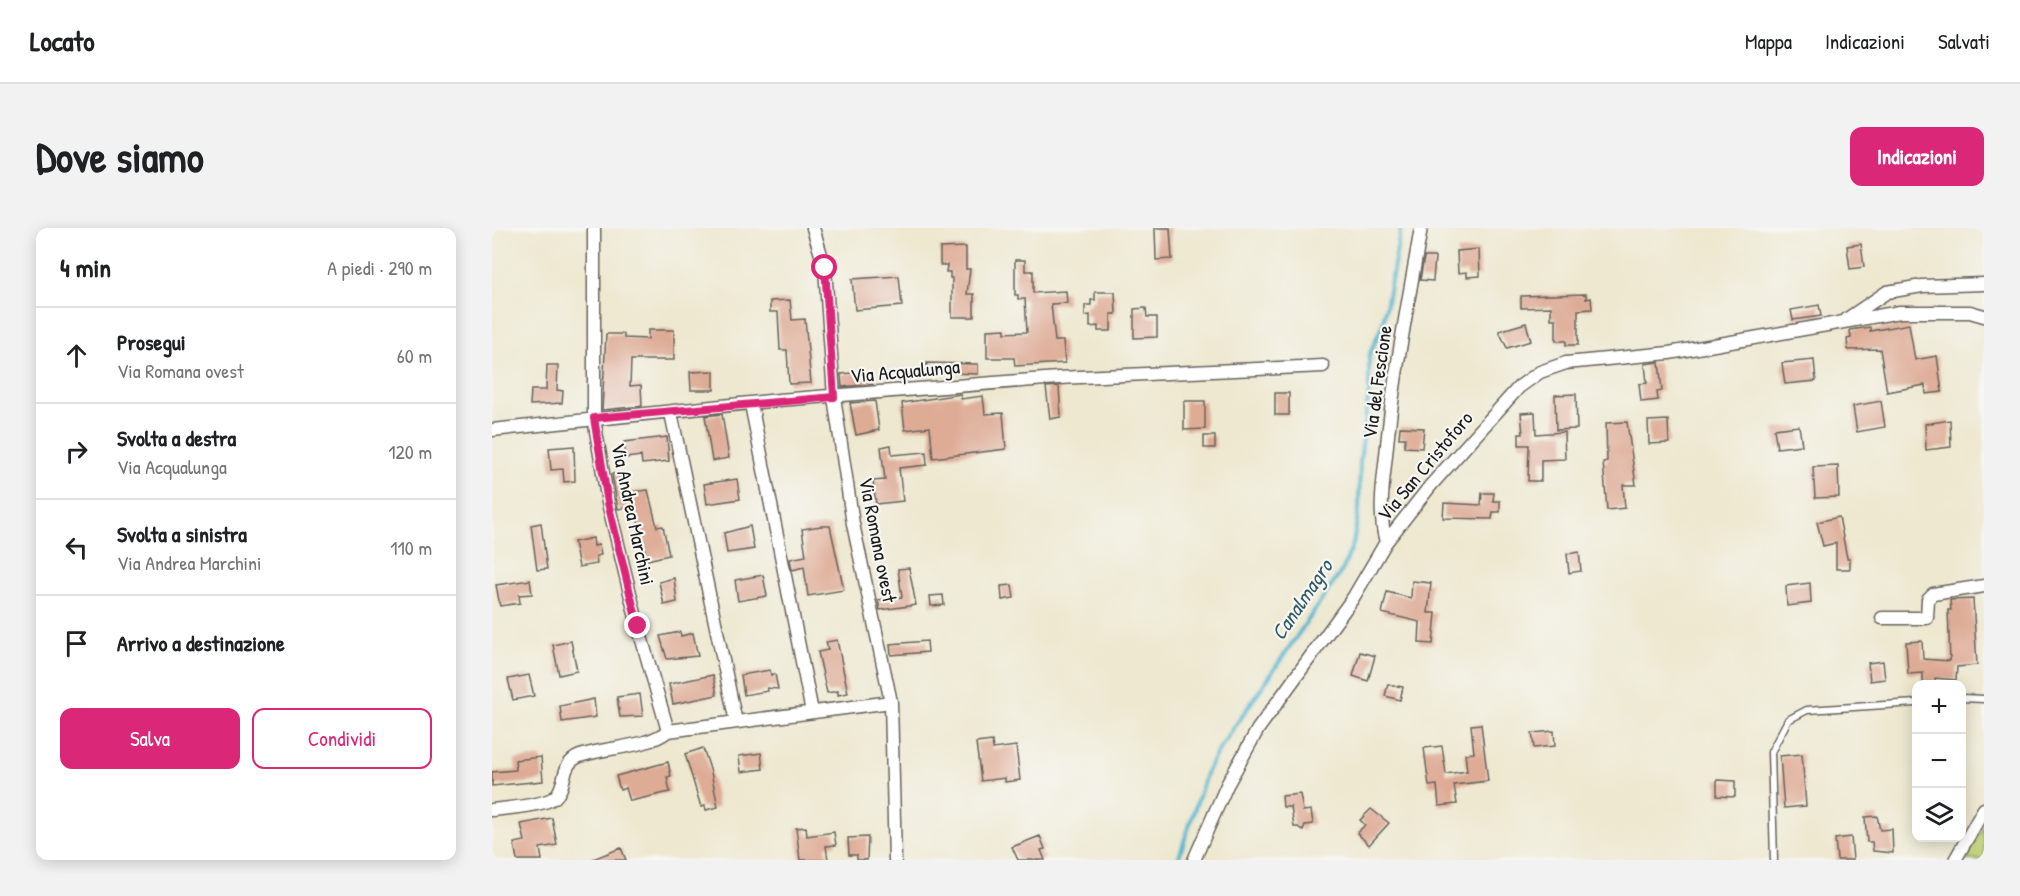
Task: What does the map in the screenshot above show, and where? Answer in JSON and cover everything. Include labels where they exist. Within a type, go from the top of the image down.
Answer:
[{"type":"street","name":"Via Andrea Marchini","points":[[594,228],[594,418],[608,503],[668,731]]},
{"type":"street","name":"Via Romana ovest","points":[[813,228],[825,268],[834,397],[854,524],[891,702],[895,860]]},
{"type":"street","name":"Via del Fescione","points":[[1386,542],[1381,519],[1394,382],[1421,228]]},
{"type":"street","points":[[1844,322],[1887,292],[1922,286],[1984,284]]},
{"type":"street","name":"Via San Cristoforo","points":[[1194,860],[1227,785],[1258,729],[1353,598],[1386,542],[1431,485],[1512,395],[1540,372],[1566,363],[1669,353],[1900,312],[1970,312],[1984,316]]},
{"type":"street","name":"Via Acqualunga","points":[[492,430],[594,418],[1058,378],[1323,366]]},
{"type":"street","points":[[751,404],[812,712]]},
{"type":"street","points":[[671,413],[736,722]]},
{"type":"street","points":[[1882,618],[1927,618],[1928,599],[1933,594],[1984,586]]},
{"type":"street","points":[[492,810],[549,801],[559,791],[564,770],[579,756],[649,740],[668,731],[891,702]]},
{"type":"street","points":[[1955,860],[1984,809]]},
{"type":"lane","points":[[1966,698],[1984,699]]},
{"type":"lane","points":[[1774,860],[1771,752],[1788,720],[1807,710],[1912,703]]},
{"type":"green space","points":[[1984,825],[1984,860],[1964,860]]},
{"type":"building","points":[[1155,228],[1170,228],[1172,259],[1156,260]]},
{"type":"building","points":[[1861,244],[1864,267],[1850,269],[1847,246]]},
{"type":"building","points":[[966,247],[966,269],[970,269],[967,294],[974,294],[974,317],[952,317],[952,278],[950,278],[950,272],[946,272],[947,265],[940,265],[940,248]]},
{"type":"building","points":[[1479,249],[1480,276],[1467,277],[1467,272],[1458,273],[1457,251]]},
{"type":"building","points":[[1424,257],[1435,257],[1433,281],[1420,280]]},
{"type":"building","points":[[1015,260],[1025,260],[1025,271],[1033,271],[1033,293],[1066,291],[1067,303],[1051,304],[1055,341],[1063,341],[1065,363],[1015,366],[1014,358],[987,358],[987,330],[1005,329],[1005,333],[1027,332],[1025,299],[1018,299],[1018,295],[1015,295]]},
{"type":"building","points":[[899,276],[902,306],[855,310],[852,279]]},
{"type":"building","points":[[1095,292],[1115,292],[1116,314],[1111,314],[1111,331],[1098,331],[1098,326],[1090,327],[1090,315],[1085,316],[1085,305],[1091,305],[1091,300],[1095,300]]},
{"type":"building","points":[[1586,294],[1586,299],[1591,298],[1592,309],[1578,310],[1578,345],[1566,345],[1566,341],[1556,341],[1556,319],[1551,319],[1551,307],[1521,308],[1521,296]]},
{"type":"building","points":[[790,300],[792,320],[805,319],[811,383],[789,384],[787,350],[780,350],[778,312],[770,312],[770,301]]},
{"type":"building","points":[[1819,305],[1821,316],[1793,320],[1791,310]]},
{"type":"building","points":[[1146,308],[1147,317],[1157,317],[1157,337],[1134,338],[1134,309]]},
{"type":"building","points":[[1526,323],[1531,341],[1507,348],[1499,331]]},
{"type":"building","points":[[1909,324],[1915,360],[1937,356],[1942,392],[1926,394],[1925,385],[1887,392],[1880,349],[1848,350],[1847,339],[1851,338],[1850,330],[1870,327],[1870,331]]},
{"type":"building","points":[[648,330],[674,330],[674,360],[631,360],[630,386],[641,385],[642,406],[602,410],[606,334],[624,334],[624,338],[648,339]]},
{"type":"building","points":[[1814,360],[1816,381],[1785,384],[1782,363]]},
{"type":"building","points":[[1659,362],[1662,391],[1657,392],[1658,400],[1641,402],[1639,384],[1647,383],[1645,364]]},
{"type":"building","points":[[927,363],[978,364],[978,374],[926,372]]},
{"type":"building","points":[[547,365],[558,365],[557,390],[563,391],[562,403],[530,405],[531,390],[546,390]]},
{"type":"building","points":[[714,371],[714,390],[691,390],[690,372]]},
{"type":"building","points":[[863,372],[863,375],[872,375],[873,384],[842,387],[841,374]]},
{"type":"building","points":[[1059,386],[1061,417],[1050,419],[1046,387]]},
{"type":"building","points":[[1275,393],[1289,393],[1289,415],[1275,415]]},
{"type":"building","points":[[961,394],[961,399],[983,396],[985,414],[1003,413],[1006,449],[933,458],[930,427],[905,430],[902,403]]},
{"type":"building","points":[[1576,394],[1577,429],[1556,430],[1555,395]]},
{"type":"building","points":[[875,401],[879,430],[856,435],[850,403]]},
{"type":"building","points":[[1184,401],[1205,401],[1205,429],[1184,430]]},
{"type":"building","points":[[1881,401],[1885,427],[1857,432],[1853,406]]},
{"type":"building","points":[[1535,412],[1536,434],[1564,432],[1565,459],[1541,460],[1541,481],[1528,481],[1529,445],[1519,445],[1519,434],[1523,434],[1521,413]]},
{"type":"building","points":[[722,414],[729,458],[712,461],[705,416]]},
{"type":"building","points":[[1668,420],[1669,443],[1649,444],[1648,421]]},
{"type":"building","points":[[1950,420],[1951,447],[1926,450],[1925,424]]},
{"type":"building","points":[[1627,422],[1636,485],[1623,485],[1625,508],[1607,510],[1603,462],[1607,461],[1606,423]]},
{"type":"building","points":[[1799,426],[1802,445],[1777,448],[1774,429]]},
{"type":"building","points":[[1400,427],[1424,428],[1422,448],[1404,447],[1405,438],[1399,438]]},
{"type":"building","points":[[1204,436],[1215,436],[1215,448],[1204,448]]},
{"type":"building","points":[[667,437],[669,461],[642,464],[641,456],[626,458],[624,442]]},
{"type":"building","points":[[891,445],[892,455],[926,452],[927,465],[899,468],[903,501],[876,504],[873,481],[885,480],[881,447]]},
{"type":"building","points":[[574,446],[575,481],[564,482],[563,469],[551,470],[549,448]]},
{"type":"building","points":[[1838,466],[1839,497],[1815,498],[1813,467]]},
{"type":"building","points":[[618,473],[623,493],[648,490],[657,527],[663,526],[669,555],[647,560],[636,512],[631,513],[630,507],[618,509],[612,474]]},
{"type":"building","points":[[737,479],[740,499],[707,504],[704,484]]},
{"type":"building","points":[[1482,493],[1494,493],[1493,501],[1500,501],[1500,512],[1493,512],[1492,519],[1443,518],[1444,503],[1481,505]]},
{"type":"building","points":[[1839,517],[1847,558],[1850,558],[1850,569],[1836,569],[1836,543],[1823,546],[1817,522]]},
{"type":"building","points":[[541,523],[547,569],[537,570],[531,525]]},
{"type":"building","points":[[750,526],[754,549],[727,553],[724,533]]},
{"type":"building","points":[[830,526],[844,590],[808,596],[804,567],[792,570],[790,559],[806,556],[802,529]]},
{"type":"building","points":[[593,538],[594,546],[599,545],[601,555],[596,556],[597,564],[579,567],[574,542]]},
{"type":"building","points":[[1579,552],[1581,571],[1569,573],[1567,554]]},
{"type":"building","points":[[909,568],[916,605],[880,610],[878,600],[902,597],[898,569]]},
{"type":"building","points":[[763,575],[767,596],[738,601],[735,580]]},
{"type":"building","points":[[674,578],[677,602],[664,605],[659,582]]},
{"type":"building","points":[[530,580],[532,594],[519,595],[520,603],[500,606],[496,585]]},
{"type":"building","points":[[1412,581],[1431,583],[1428,613],[1436,613],[1433,644],[1419,643],[1420,622],[1382,613],[1387,592],[1411,598]]},
{"type":"building","points":[[1810,583],[1811,603],[1787,606],[1786,586]]},
{"type":"building","points":[[1012,585],[1014,598],[1002,600],[1001,586]]},
{"type":"building","points":[[943,595],[944,605],[931,606],[930,596]]},
{"type":"building","points":[[1973,599],[1977,665],[1957,667],[1956,680],[1935,678],[1935,680],[1923,680],[1923,673],[1908,674],[1906,642],[1922,641],[1923,659],[1950,661],[1948,610],[1951,610],[1950,600]]},
{"type":"building","points":[[680,632],[681,636],[693,633],[698,656],[667,659],[660,636]]},
{"type":"building","points":[[837,640],[848,693],[838,695],[838,691],[827,693],[818,652],[828,650],[826,642]]},
{"type":"building","points":[[571,641],[577,671],[559,675],[553,645]]},
{"type":"building","points":[[927,641],[928,652],[891,655],[890,644]]},
{"type":"building","points":[[1360,652],[1375,656],[1368,681],[1353,676]]},
{"type":"building","points":[[1883,661],[1885,679],[1870,681],[1868,663]]},
{"type":"building","points":[[770,670],[771,675],[775,674],[778,689],[767,688],[768,691],[744,695],[741,675]]},
{"type":"building","points":[[529,675],[534,696],[513,700],[508,679]]},
{"type":"building","points":[[713,675],[717,695],[673,704],[669,684]]},
{"type":"building","points":[[1388,684],[1403,687],[1400,700],[1385,696]]},
{"type":"building","points":[[640,694],[643,716],[620,717],[617,697]]},
{"type":"building","points":[[594,699],[596,717],[562,722],[560,706]]},
{"type":"building","points":[[1481,724],[1488,781],[1454,785],[1457,804],[1439,806],[1437,785],[1429,786],[1424,748],[1442,746],[1446,774],[1467,771],[1465,754],[1474,753],[1471,725]]},
{"type":"building","points":[[1554,731],[1555,746],[1534,748],[1532,733]]},
{"type":"building","points":[[992,741],[993,749],[1016,746],[1020,780],[1005,782],[1005,778],[981,781],[976,743]]},
{"type":"building","points":[[703,748],[711,772],[718,807],[706,810],[705,806],[701,807],[685,754]]},
{"type":"building","points":[[761,753],[763,769],[741,772],[739,756]]},
{"type":"building","points":[[1802,754],[1806,806],[1784,808],[1780,756]]},
{"type":"building","points":[[541,757],[543,781],[492,786],[492,772],[516,770],[515,760]]},
{"type":"building","points":[[668,762],[671,776],[667,777],[670,792],[630,801],[626,788],[620,790],[616,776]]},
{"type":"building","points":[[1717,780],[1735,781],[1735,797],[1717,796]]},
{"type":"building","points":[[1300,794],[1303,811],[1311,810],[1313,824],[1305,825],[1303,831],[1294,827],[1291,807],[1283,807],[1282,796]]},
{"type":"building","points":[[1371,809],[1389,823],[1369,845],[1357,833],[1365,825],[1360,820]]},
{"type":"building","points":[[1877,816],[1880,830],[1892,829],[1893,853],[1873,851],[1872,842],[1867,842],[1865,817]]},
{"type":"building","points":[[552,818],[557,845],[540,848],[542,860],[517,860],[514,843],[525,841],[521,824]]},
{"type":"building","points":[[806,827],[807,836],[834,832],[836,845],[826,846],[828,860],[800,860],[796,828]]},
{"type":"building","points":[[1040,836],[1045,849],[1041,850],[1045,860],[1018,860],[1012,847]]},
{"type":"building","points":[[868,837],[867,860],[857,860],[857,855],[849,855],[848,838]]},
{"type":"building","points":[[1851,837],[1853,860],[1837,860],[1835,839]]},
{"type":"building","points":[[621,848],[626,860],[593,860],[593,859]]},
{"type":"waterway","name":"Canalmagro","points":[[1178,860],[1207,771],[1218,751],[1343,569],[1353,544],[1359,509],[1360,461],[1369,392],[1369,356],[1383,323],[1401,228]]},
{"type":"route","points":[[638,626],[608,503],[594,418],[671,413],[779,400],[834,397],[825,268]]}]
